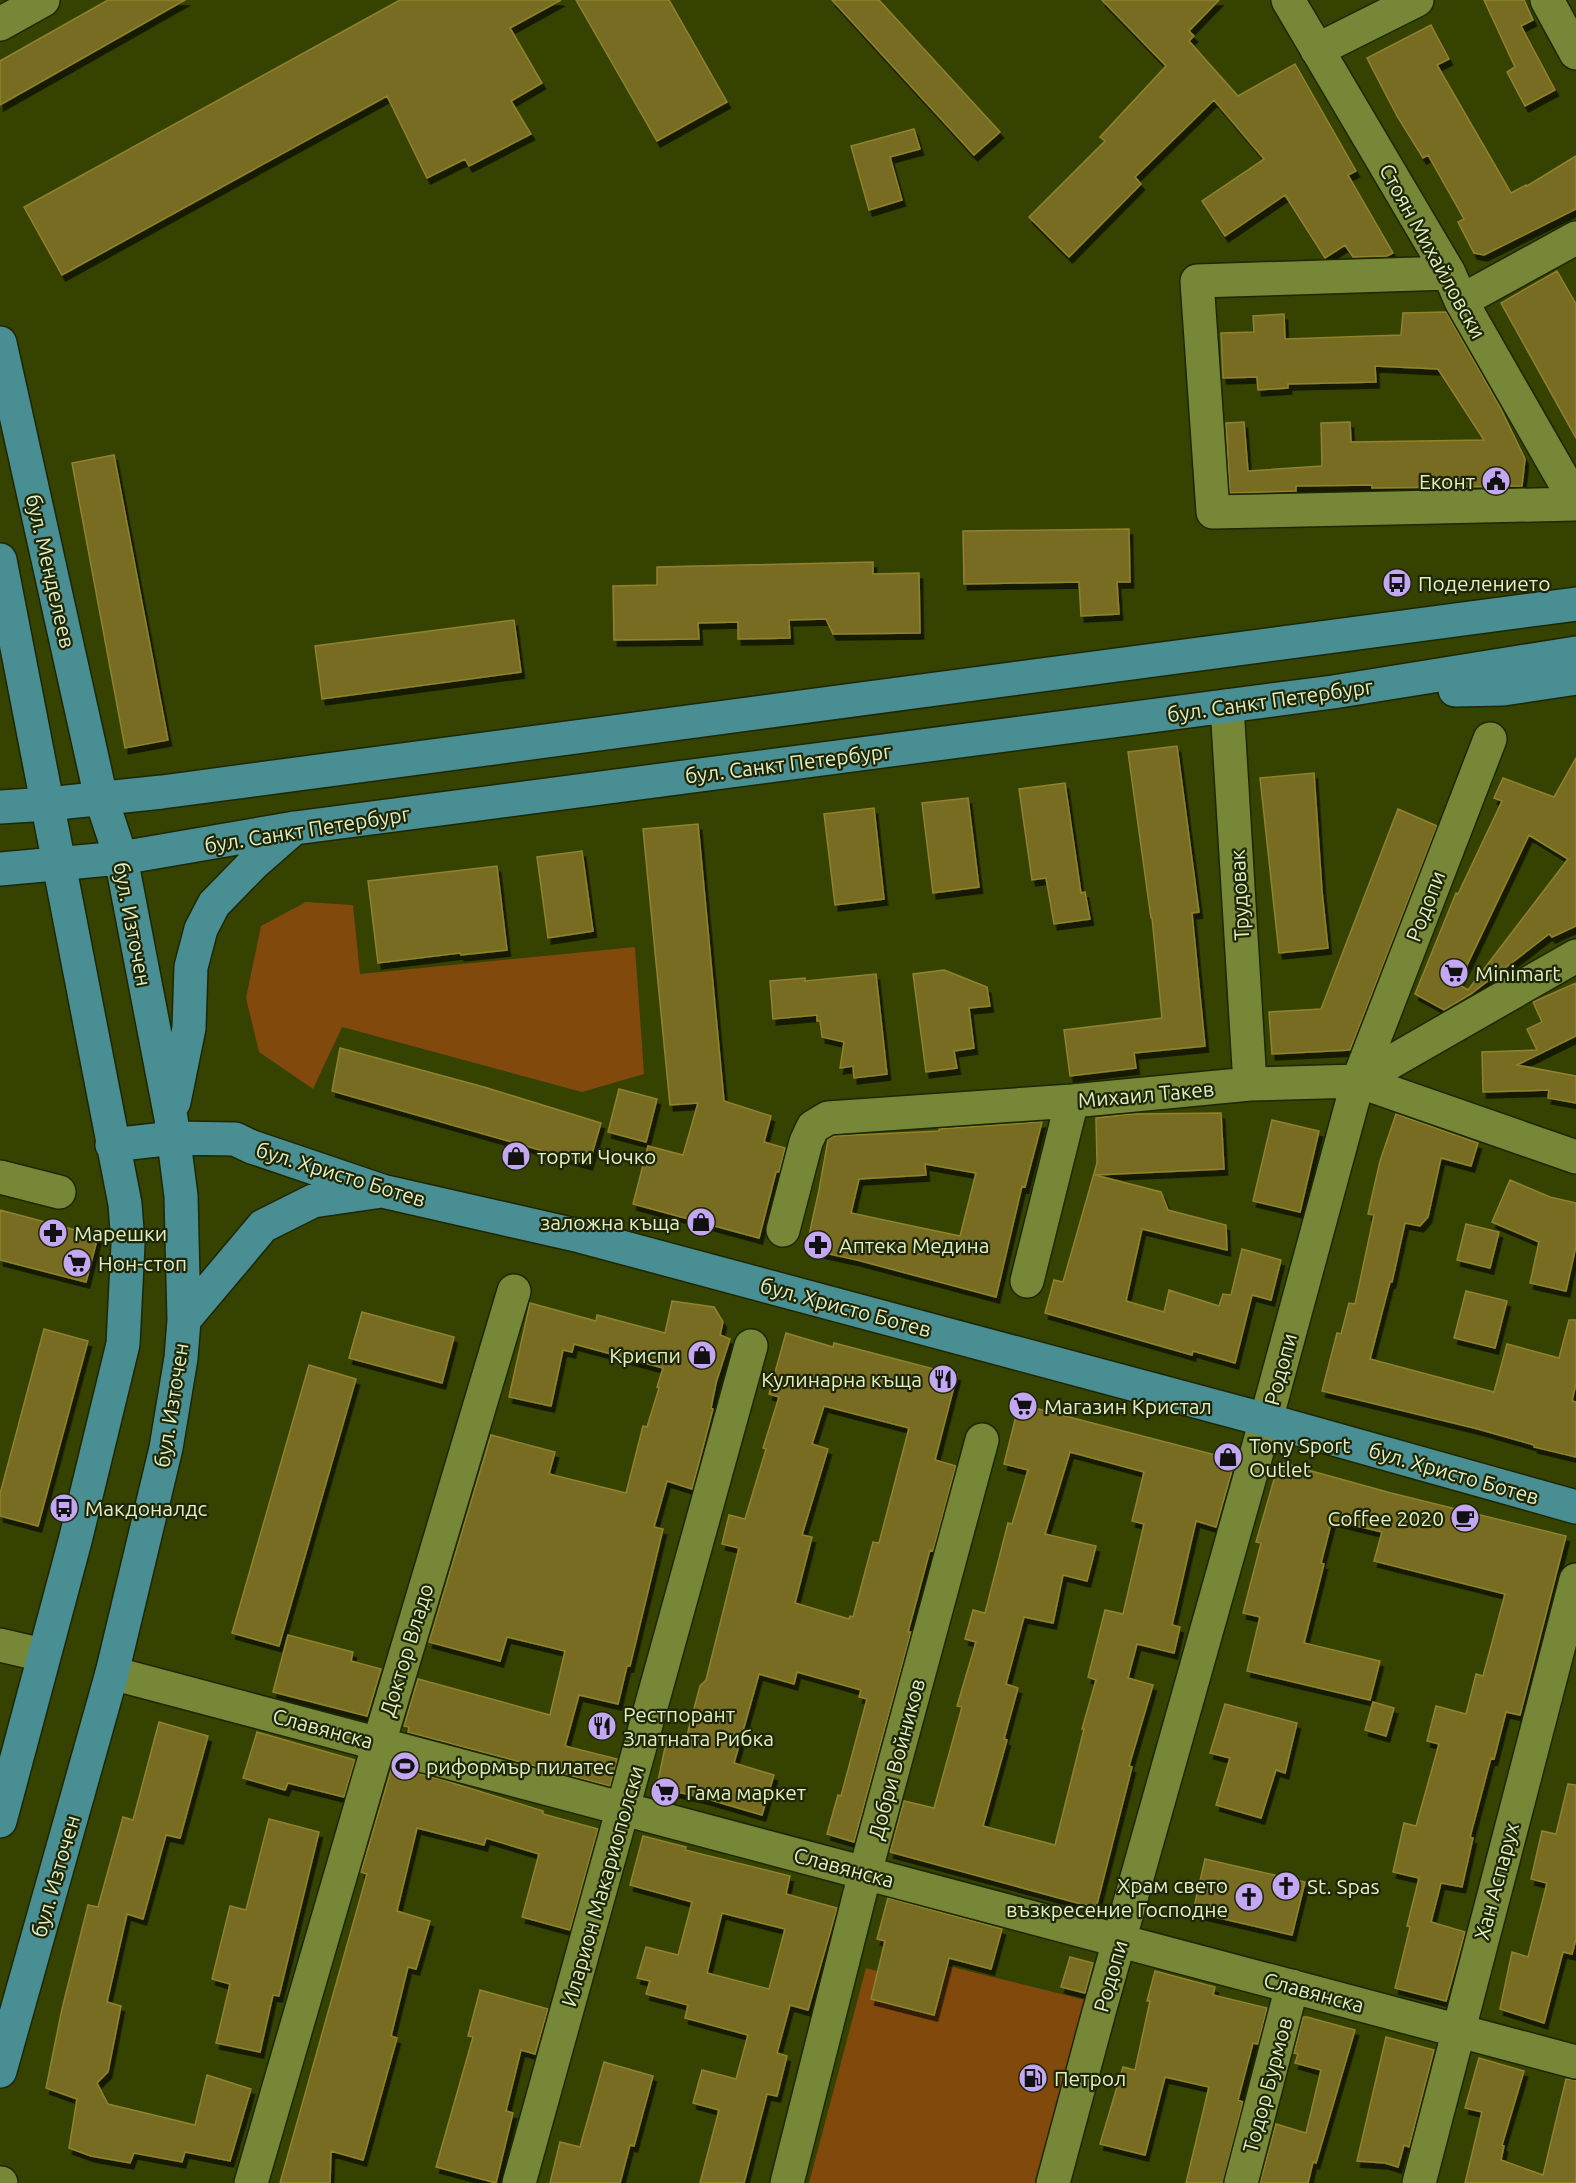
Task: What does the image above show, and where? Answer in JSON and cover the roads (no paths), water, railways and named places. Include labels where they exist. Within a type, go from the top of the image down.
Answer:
[{"type":"main road","name":"бул. Менделеев","points":[[0,343],[101,798]]},
{"type":"main road","points":[[0,560],[125,1204],[128,1244],[123,1344],[75,1541],[0,1821]]},
{"type":"main road","points":[[0,807],[101,798],[1576,604]]},
{"type":"main road","name":"бул. Санкт Петербург","points":[[0,869],[121,858],[295,828],[1333,692],[1576,653]]},
{"type":"main road","points":[[1333,692],[1503,689],[1576,678]]},
{"type":"main road","name":"бул. Източен","points":[[0,2071],[112,1673],[166,1448],[181,1358],[184,1320],[181,1196],[172,1128],[121,858],[101,798]]},
{"type":"main road","points":[[172,1128],[189,1028],[191,968],[201,929],[214,904],[254,863],[295,828]]},
{"type":"main road","name":"бул. Христо Ботев","points":[[112,1144],[172,1128],[236,1139],[252,1147],[382,1191],[580,1236],[1266,1419],[1576,1507]]},
{"type":"main road","points":[[184,1320],[263,1226],[313,1201],[382,1191]]},
{"type":"street","points":[[0,24],[43,0]]},
{"type":"street","name":"Стоян Михайловски","points":[[1288,0],[1455,287],[1576,503]]},
{"type":"street","points":[[1317,50],[1417,0]]},
{"type":"street","points":[[1547,0],[1576,53]]},
{"type":"street","points":[[1576,238],[1455,287],[1197,281],[1213,512],[1576,503]]},
{"type":"street","name":"Трудовак","points":[[1227,706],[1250,1084]]},
{"type":"street","name":"Родопи","points":[[1053,2183],[1358,1081],[1490,739]]},
{"type":"street","points":[[1358,1081],[1576,956]]},
{"type":"street","name":"Михаил Такев","points":[[783,1230],[806,1142],[813,1127],[828,1118],[1072,1101],[1250,1084],[1358,1081],[1576,1157]]},
{"type":"street","points":[[1027,1281],[1072,1101]]},
{"type":"street","points":[[0,1177],[58,1192]]},
{"type":"street","name":"Доктор Владо","points":[[251,2183],[514,1291]]},
{"type":"street","name":"Иларион Макариополски","points":[[519,2183],[751,1346]]},
{"type":"street","name":"Добри Войников","points":[[787,2183],[865,1873],[982,1440]]},
{"type":"street","name":"Хан Аспарух","points":[[1419,2183],[1576,1580]]},
{"type":"street","points":[[0,1645],[44,1655]]},
{"type":"street","name":"Славянска","points":[[112,1673],[1576,2062]]},
{"type":"street","name":"Тодор Бурмов","points":[[1241,2183],[1292,1986]]},
{"type":"place","name":"Еконт","points":[[1496,481]]},
{"type":"place","name":"Поделението","points":[[1397,583]]},
{"type":"place","name":"Minimart","points":[[1454,973]]},
{"type":"place","name":"торти Чочко","points":[[516,1156]]},
{"type":"place","name":"заложна къща","points":[[701,1222]]},
{"type":"place","name":"Марешки","points":[[53,1233]]},
{"type":"place","name":"Аптека Медина","points":[[818,1245]]},
{"type":"place","name":"Нон-стоп","points":[[77,1263]]},
{"type":"place","name":"Криспи","points":[[702,1355]]},
{"type":"place","name":"Кулинарна къща","points":[[943,1379]]},
{"type":"place","name":"Магазин Кристал","points":[[1023,1406]]},
{"type":"place","name":"Tony Sport Outlet","points":[[1228,1457]]},
{"type":"place","name":"Макдоналдс","points":[[64,1508]]},
{"type":"place","name":"Coffee 2020","points":[[1465,1518]]},
{"type":"place","name":"Рестпорант Златната Рибка","points":[[602,1726]]},
{"type":"place","name":"риформър пилатес","points":[[405,1766]]},
{"type":"place","name":"Гама маркет","points":[[665,1792]]},
{"type":"place","name":"St. Spas","points":[[1286,1886]]},
{"type":"place","name":"Храм свето възкресение Господне","points":[[1249,1897]]},
{"type":"place","name":"Петрол","points":[[1033,2078]]}]
